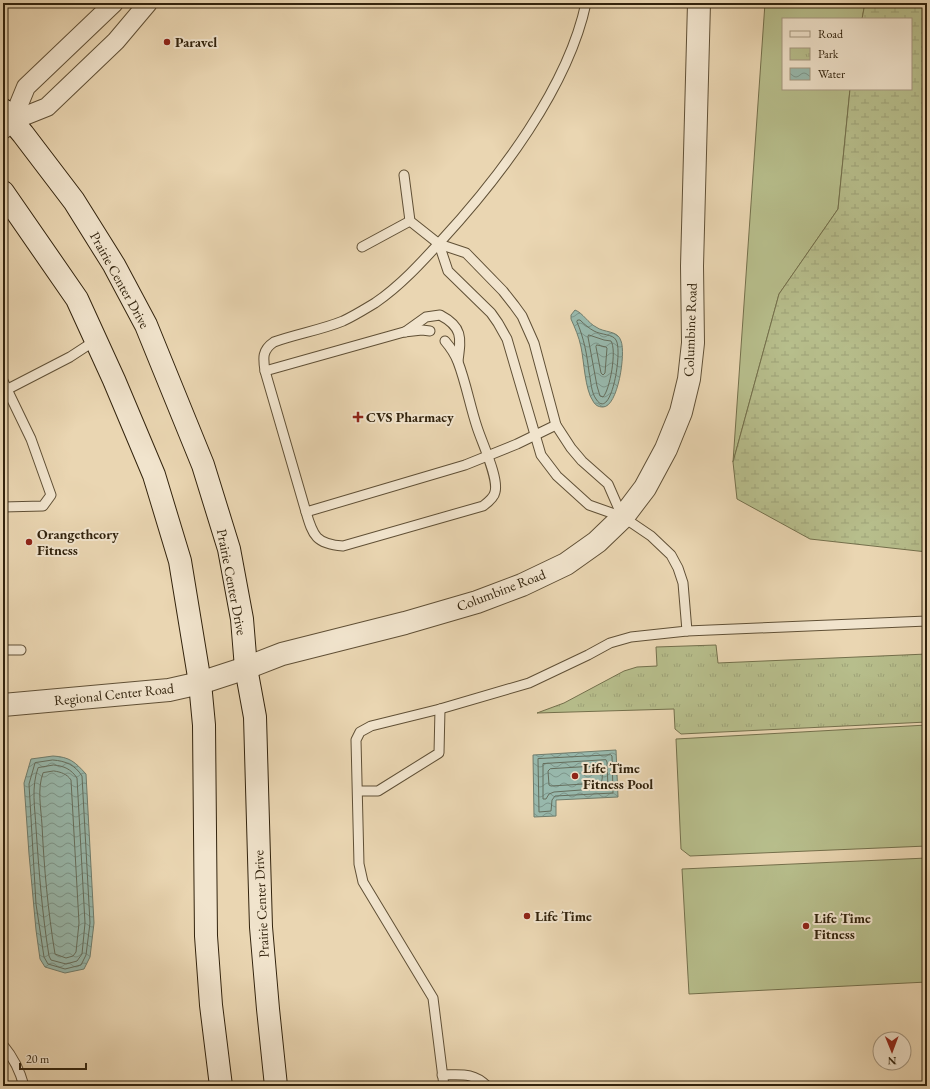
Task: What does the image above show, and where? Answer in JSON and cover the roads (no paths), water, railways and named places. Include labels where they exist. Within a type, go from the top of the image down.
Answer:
[{"type":"main road","name":"Columbine Road","points":[[246,668],[282,654],[405,623],[477,602],[522,585],[566,564],[597,542],[622,517],[645,488],[666,449],[681,412],[689,379],[693,343],[692,266],[699,3]]},
{"type":"main road","name":"Prairie Center Drive","points":[[6,120],[74,201],[114,265],[146,325],[203,465],[229,549],[242,619],[246,668],[255,717],[261,927],[276,1086]]},
{"type":"main road","points":[[3,192],[77,299],[142,446],[158,490],[180,561],[200,683],[204,725],[206,936],[211,1005],[221,1086]]},
{"type":"main road","name":"Regional Center Road","points":[[3,705],[169,690],[200,683],[246,668]]},
{"type":"street","points":[[6,120],[26,87],[114,3]]},
{"type":"street","points":[[6,120],[47,107],[116,41],[148,3]]},
{"type":"lane","points":[[445,341],[458,361],[477,428],[488,456],[496,483],[495,493],[490,501],[483,506],[343,546],[329,545],[319,540],[311,530],[266,371],[264,356],[265,350],[274,342],[342,321],[374,303],[402,281],[439,244],[493,180],[520,142],[549,96],[571,53],[586,3]]},
{"type":"lane","points":[[404,175],[410,221],[439,244],[466,253],[503,291],[522,316],[534,342],[556,425],[564,439],[578,457],[608,484],[622,517]]},
{"type":"lane","points":[[362,247],[410,221]]},
{"type":"lane","points":[[439,244],[448,271],[491,313],[507,339],[541,455],[557,476],[589,504],[622,517],[651,536],[671,555],[678,568],[683,583],[687,631]]},
{"type":"lane","points":[[404,332],[426,317],[440,315],[455,325],[459,334],[460,343],[458,361]]},
{"type":"lane","points":[[266,371],[404,332],[422,330],[430,331]]},
{"type":"lane","points":[[3,507],[43,506],[51,495],[31,439],[5,384],[70,357],[96,340]]},
{"type":"lane","points":[[306,512],[465,465],[535,436],[556,425]]},
{"type":"lane","points":[[444,1086],[433,998],[363,882],[359,864],[356,740],[360,732],[371,726],[440,710],[529,683],[610,643],[631,637],[687,631],[927,621]]},
{"type":"lane","points":[[3,650],[21,650]]},
{"type":"lane","points":[[358,791],[378,792],[439,753],[440,710]]},
{"type":"lane","points":[[3,1045],[21,1074],[24,1086]]},
{"type":"lane","points":[[442,1075],[470,1075],[481,1080],[487,1086]]},
{"type":"water","points":[[575,310],[581,313],[590,323],[599,329],[617,335],[621,341],[622,356],[620,378],[617,389],[608,405],[603,407],[595,404],[588,390],[580,343],[571,319],[571,315]]},
{"type":"water","name":"Life Time Fitness Pool","points":[[616,750],[618,797],[556,800],[556,816],[534,817],[533,755]]},
{"type":"water","points":[[53,756],[72,761],[86,774],[94,923],[90,957],[84,969],[65,973],[45,967],[40,959],[29,854],[24,783],[31,759]]},
{"type":"place","name":"Paravel","points":[[167,42]]},
{"type":"place","name":"CVS Pharmacy","points":[[358,417]]},
{"type":"place","name":"Orangetheory Fitness","points":[[29,542]]},
{"type":"place","name":"Life Time Fitness Pool","points":[[575,776]]},
{"type":"place","name":"Life Time","points":[[527,916]]},
{"type":"place","name":"Life Time Fitness","points":[[806,926]]}]
